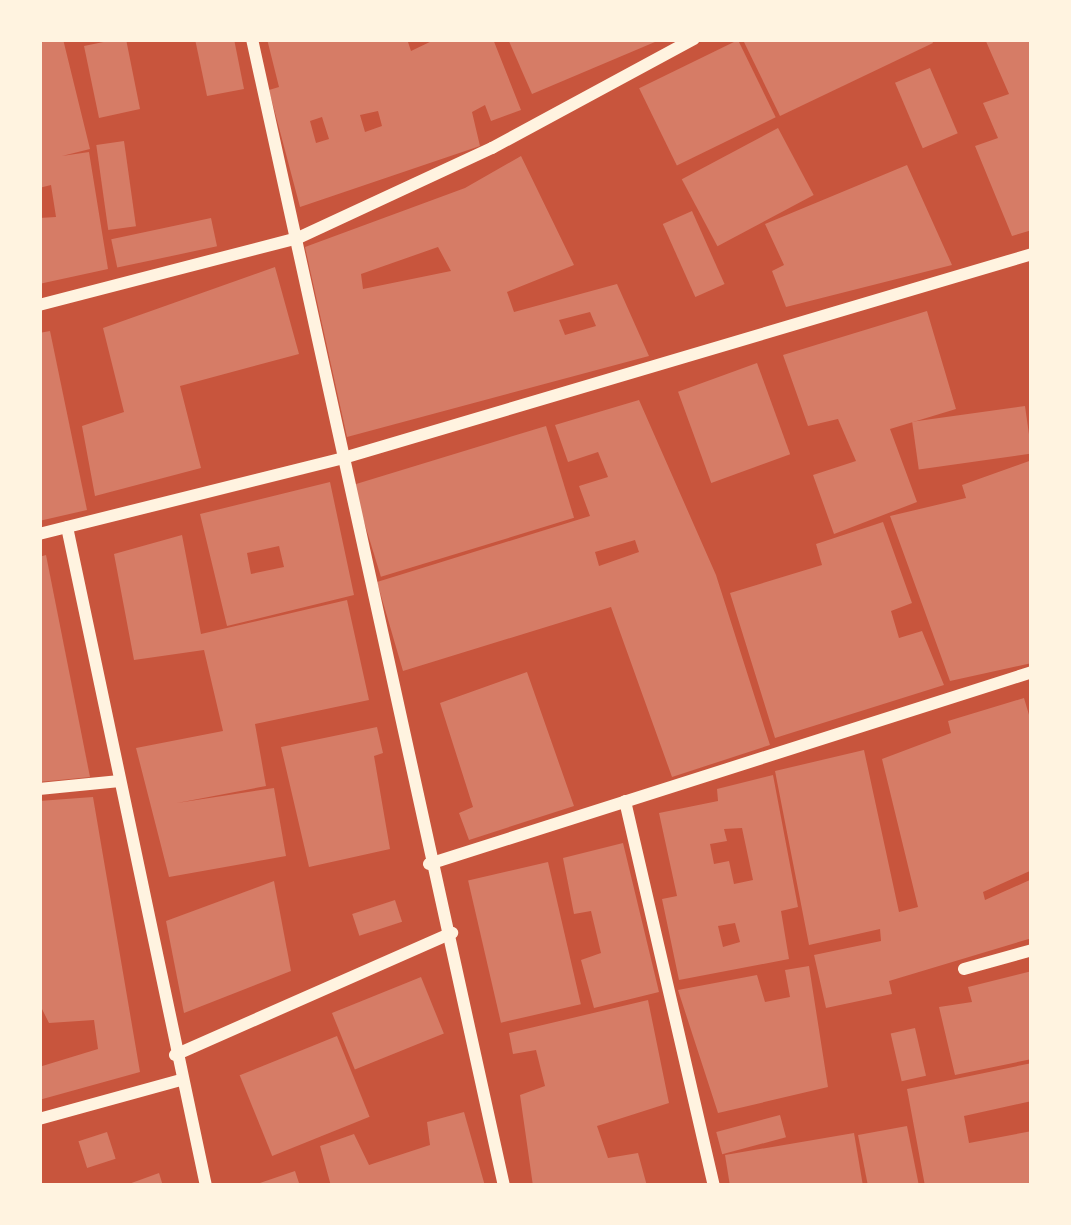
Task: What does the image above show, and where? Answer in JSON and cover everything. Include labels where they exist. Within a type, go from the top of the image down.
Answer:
[{"type":"street","points":[[252,39],[298,238],[340,459],[429,864],[452,933],[504,1186]]},
{"type":"street","points":[[39,305],[298,238],[492,148],[694,39]]},
{"type":"street","points":[[39,534],[340,459],[1032,254]]},
{"type":"street","points":[[68,526],[206,1186]]},
{"type":"street","points":[[429,864],[1032,671]]},
{"type":"street","points":[[39,789],[119,781]]},
{"type":"street","points":[[625,801],[714,1186]]},
{"type":"street","points":[[175,1055],[452,933]]},
{"type":"street","points":[[964,969],[1032,950]]},
{"type":"street","points":[[39,1119],[181,1080]]},
{"type":"building","points":[[63,39],[90,149],[62,156],[89,152],[108,269],[39,284],[39,218],[56,217],[51,185],[39,188],[39,43]]},
{"type":"building","points":[[126,39],[140,109],[99,118],[84,46]]},
{"type":"building","points":[[195,39],[234,39],[244,89],[207,96]]},
{"type":"building","points":[[267,39],[407,39],[411,51],[436,39],[493,39],[521,110],[491,121],[485,105],[472,112],[480,146],[300,207],[269,90],[279,87]],"holes":[[[378,111],[382,126],[365,132],[360,115]],[[322,117],[329,139],[316,143],[310,121]]]},
{"type":"building","points":[[508,39],[662,39],[532,94]]},
{"type":"building","points":[[931,39],[933,43],[780,116],[744,42]]},
{"type":"building","points":[[985,39],[1032,39],[1032,230],[1012,236],[975,146],[998,138],[983,103],[1009,94]]},
{"type":"building","points":[[738,40],[776,117],[677,166],[639,88]]},
{"type":"building","points":[[930,68],[958,133],[923,148],[895,83]]},
{"type":"building","points":[[778,128],[814,195],[717,246],[682,179]]},
{"type":"building","points":[[124,141],[136,226],[108,230],[96,145]]},
{"type":"building","points":[[521,156],[574,265],[507,292],[514,312],[617,284],[649,356],[347,437],[305,247],[465,188]],"holes":[[[438,247],[451,271],[363,289],[361,274]],[[590,312],[596,326],[565,335],[559,320]]]},
{"type":"building","points":[[907,165],[952,265],[786,307],[772,271],[784,265],[765,224]]},
{"type":"building","points":[[692,211],[725,284],[695,297],[663,224]]},
{"type":"building","points":[[211,218],[217,246],[117,268],[111,239]]},
{"type":"building","points":[[275,267],[299,354],[180,386],[201,468],[95,496],[82,426],[124,412],[103,328]]},
{"type":"building","points":[[927,311],[956,409],[890,429],[917,502],[834,534],[813,475],[856,461],[838,419],[808,426],[783,355]]},
{"type":"building","points":[[50,331],[87,510],[39,521],[39,333]]},
{"type":"building","points":[[757,363],[790,454],[711,483],[678,392]]},
{"type":"building","points":[[639,400],[716,575],[770,745],[672,777],[611,607],[403,671],[377,582],[590,516],[579,486],[608,477],[598,452],[568,462],[555,425]],"holes":[[[635,540],[639,552],[599,566],[595,552]]]},
{"type":"building","points":[[1025,406],[1032,454],[919,469],[912,422]]},
{"type":"building","points":[[546,426],[574,518],[381,577],[353,485]]},
{"type":"building","points":[[1032,460],[1032,663],[950,681],[890,516],[966,498],[962,485]]},
{"type":"building","points":[[330,482],[354,595],[227,626],[200,514]],"holes":[[[279,546],[284,567],[251,574],[247,553]]]},
{"type":"building","points":[[883,522],[912,603],[891,611],[899,638],[922,631],[944,685],[775,738],[730,593],[822,565],[816,544]]},
{"type":"building","points":[[182,535],[201,634],[347,600],[369,700],[255,724],[266,786],[177,803],[274,788],[286,856],[169,877],[136,748],[223,731],[204,650],[134,660],[114,554]]},
{"type":"building","points":[[46,555],[90,777],[39,782],[39,557]]},
{"type":"building","points":[[527,672],[574,806],[469,840],[459,813],[473,807],[440,703]]},
{"type":"building","points":[[1024,698],[1032,725],[1032,870],[983,892],[985,900],[1032,879],[1032,938],[889,981],[892,994],[826,1008],[814,955],[881,941],[880,929],[809,945],[775,771],[864,750],[899,912],[918,907],[882,759],[951,733],[948,721]]},
{"type":"building","points":[[377,727],[383,753],[374,756],[390,849],[309,867],[281,747]]},
{"type":"building","points":[[773,775],[798,907],[781,911],[789,959],[679,980],[662,899],[677,896],[659,813],[718,801],[717,789]],"holes":[[[742,828],[753,880],[734,884],[729,861],[714,864],[710,844],[727,841],[724,829]],[[735,923],[740,942],[723,947],[718,926]]]},
{"type":"building","points":[[93,797],[140,1072],[39,1100],[39,1067],[98,1049],[94,1020],[49,1023],[39,1003],[39,801]]},
{"type":"building","points":[[623,843],[659,992],[594,1008],[581,960],[601,953],[591,911],[574,914],[563,858]]},
{"type":"building","points":[[548,862],[581,1004],[501,1023],[468,880]]},
{"type":"building","points":[[274,881],[291,971],[184,1013],[166,921]]},
{"type":"building","points":[[395,900],[402,922],[359,936],[352,914]]},
{"type":"building","points":[[809,966],[828,1087],[718,1113],[678,990],[757,975],[765,1002],[790,997],[785,970]]},
{"type":"building","points":[[1032,971],[1032,1059],[955,1075],[939,1007],[972,1002],[968,987]]},
{"type":"building","points":[[421,977],[444,1034],[355,1070],[332,1013]]},
{"type":"building","points":[[648,1000],[669,1103],[597,1126],[608,1158],[638,1153],[647,1186],[533,1186],[520,1095],[545,1086],[536,1050],[513,1054],[509,1033]]},
{"type":"building","points":[[915,1028],[926,1076],[902,1081],[891,1034]]},
{"type":"building","points":[[337,1036],[370,1117],[272,1156],[240,1075]]},
{"type":"building","points":[[1032,1063],[1032,1101],[964,1116],[969,1143],[1032,1131],[1032,1183],[925,1186],[907,1089]]},
{"type":"building","points":[[464,1112],[485,1186],[331,1186],[320,1146],[354,1134],[369,1165],[430,1145],[427,1122]]},
{"type":"building","points":[[780,1115],[786,1137],[722,1154],[716,1132]]},
{"type":"building","points":[[907,1126],[919,1186],[868,1186],[858,1135]]},
{"type":"building","points":[[107,1132],[116,1159],[87,1168],[78,1141]]},
{"type":"building","points":[[854,1133],[863,1186],[730,1186],[725,1155]]},
{"type":"building","points":[[295,1171],[300,1186],[254,1186],[254,1185]]},
{"type":"building","points":[[159,1173],[163,1186],[126,1186],[126,1185]]}]
